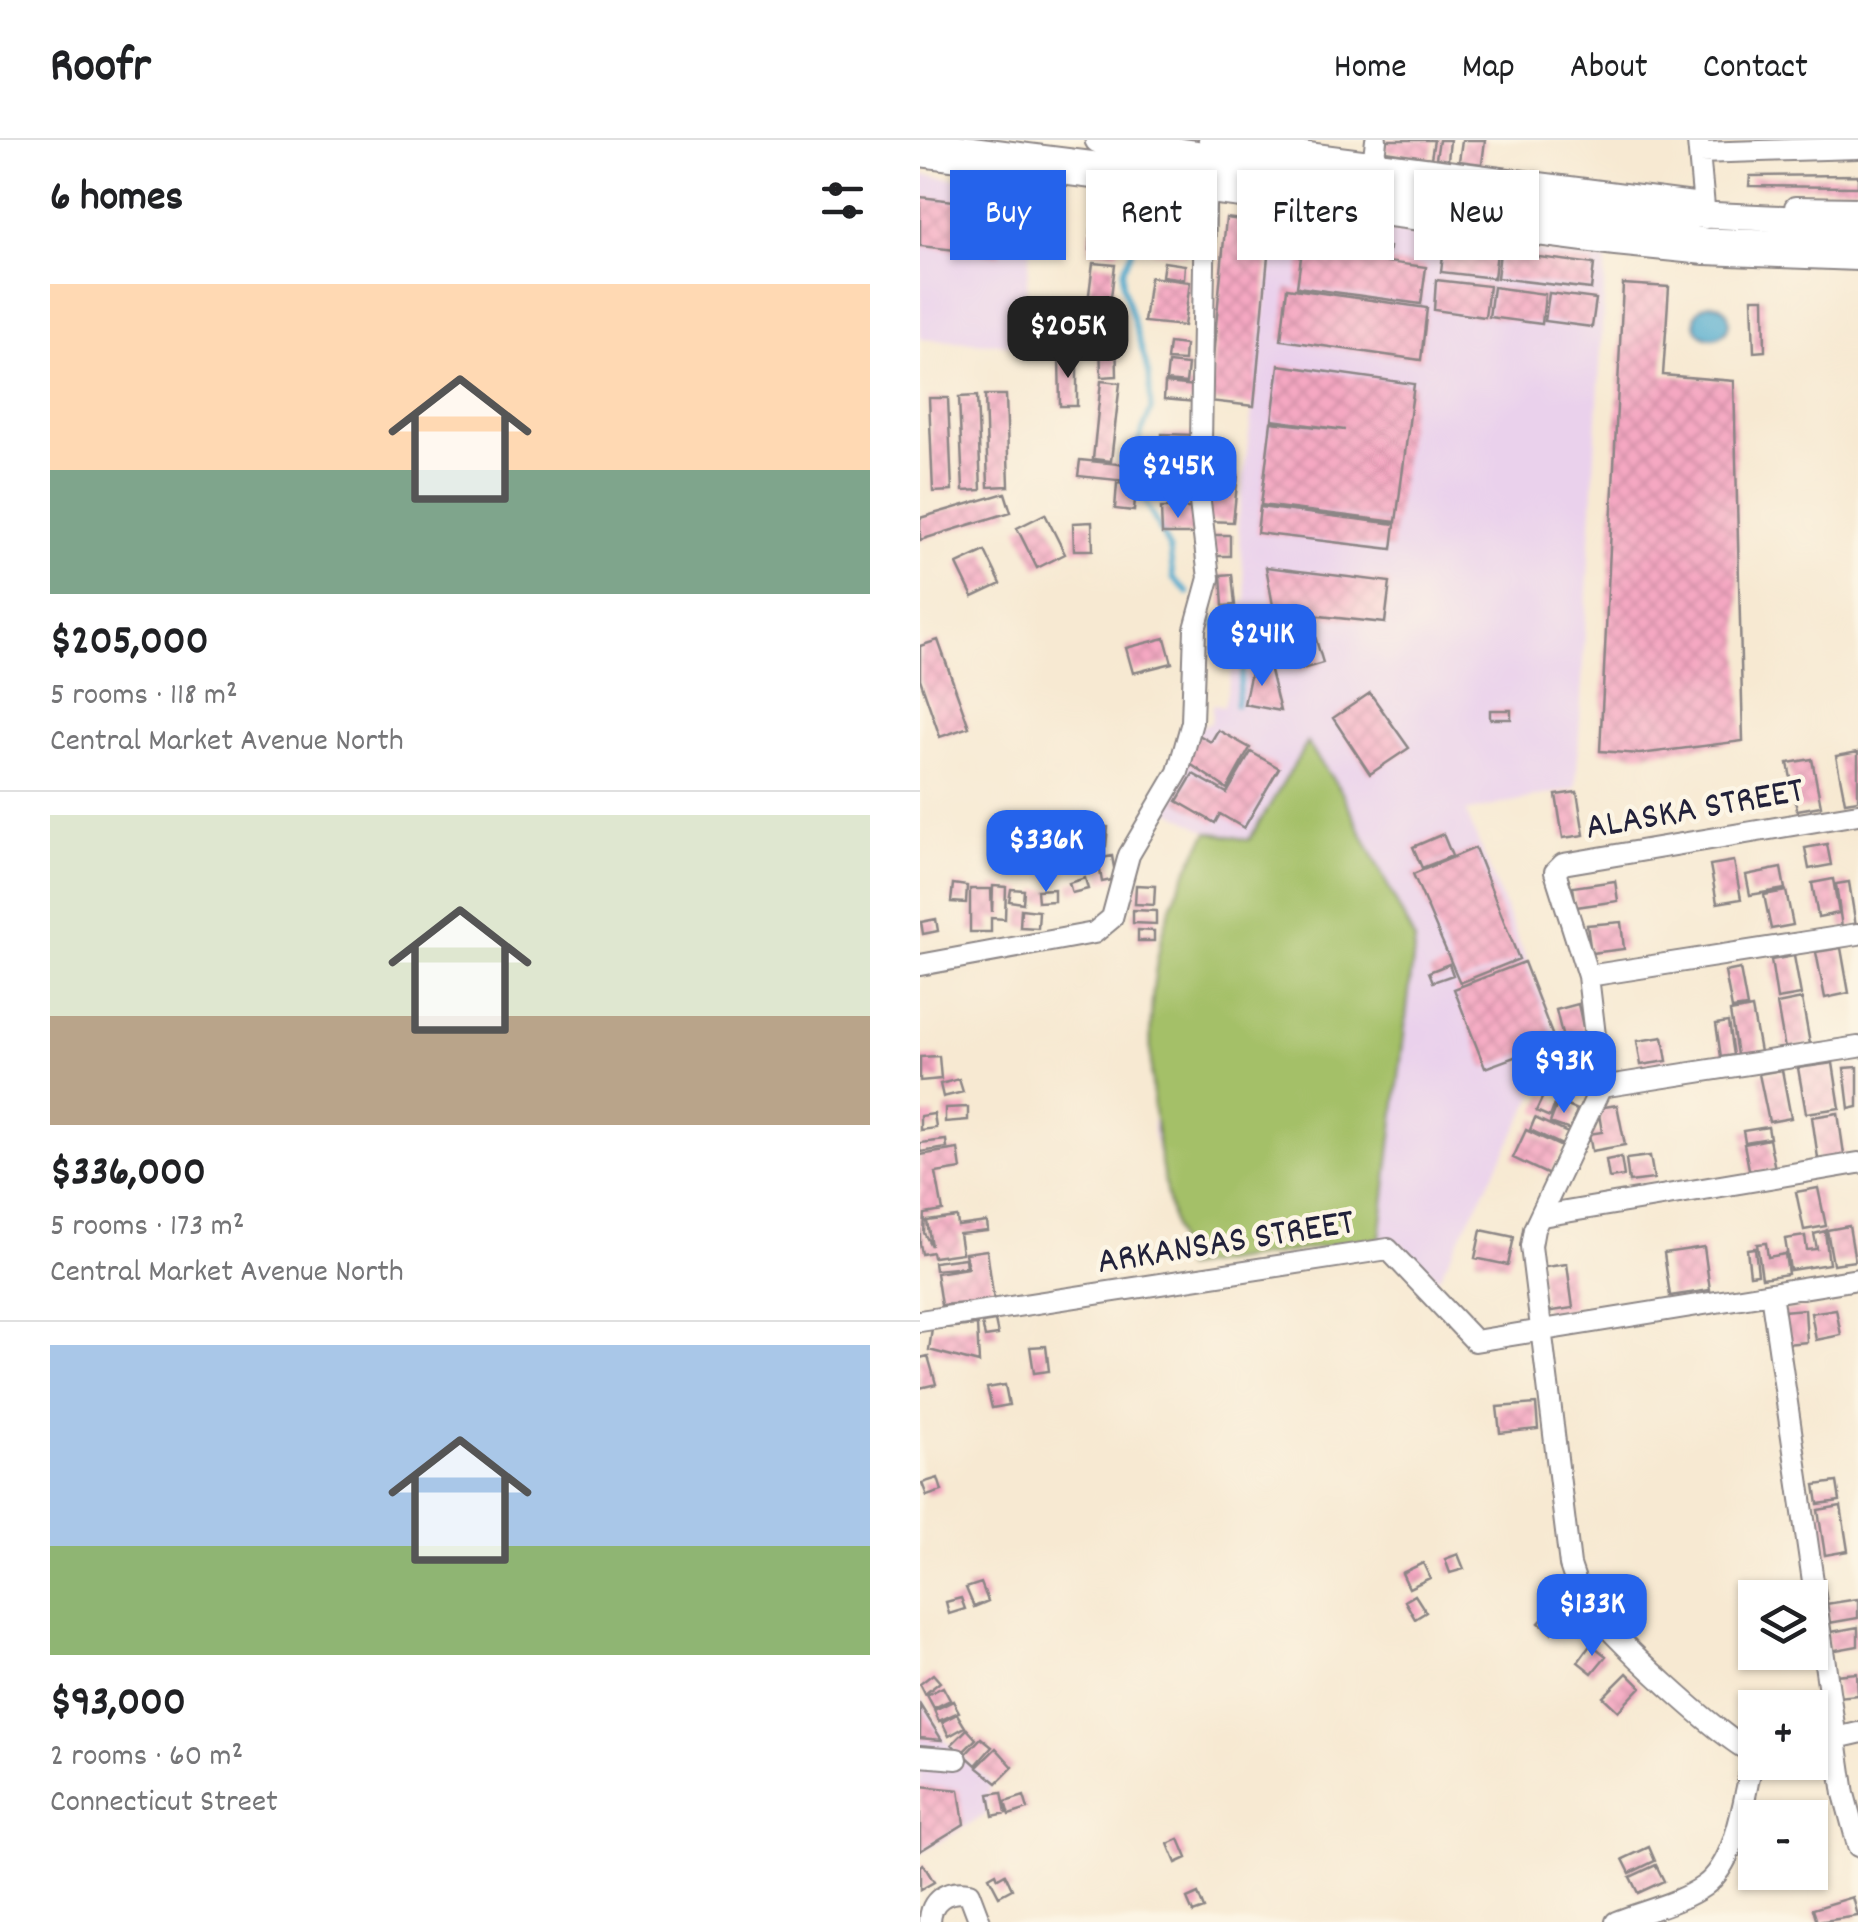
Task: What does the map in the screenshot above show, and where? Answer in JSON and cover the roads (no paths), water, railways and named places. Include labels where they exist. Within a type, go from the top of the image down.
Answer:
[{"type":"main road","points":[[1098,140],[1209,161]]},
{"type":"main road","points":[[920,143],[1209,161],[1282,170]]},
{"type":"main road","points":[[1394,185],[1743,240],[1858,246]]},
{"type":"main road","points":[[1615,221],[1705,211],[1743,240],[1858,222]]},
{"type":"street","points":[[1372,170],[1376,140]]},
{"type":"street","points":[[1705,211],[1699,146],[1824,144],[1858,148]]},
{"type":"street","points":[[920,156],[1209,161],[1615,245],[1743,240],[1858,260]]},
{"type":"street","points":[[920,965],[1094,933],[1112,918],[1136,840],[1178,772],[1190,737],[1209,578],[1200,502],[1209,161]]},
{"type":"street","points":[[1394,183],[1705,211],[1858,208]]},
{"type":"street","name":"ALASKA STREET","points":[[1588,976],[1556,881],[1555,872],[1564,864],[1858,814]]},
{"type":"street","points":[[1738,1741],[1600,1621],[1582,1597],[1567,1548],[1531,1246],[1601,1088],[1588,976],[1858,934]]},
{"type":"street","points":[[1601,1088],[1858,1047]]},
{"type":"street","points":[[1542,1216],[1858,1163]]},
{"type":"street","name":"ARKANSAS STREET","points":[[920,1321],[1388,1250],[1475,1341],[1858,1280]]},
{"type":"street","points":[[1771,1293],[1836,1738],[1858,1846]]},
{"type":"street","points":[[1828,1740],[1858,1733]]},
{"type":"street","points":[[920,1756],[957,1759]]},
{"type":"street","points":[[1616,1922],[1692,1892],[1713,1877],[1733,1836],[1747,1780]]},
{"type":"street","points":[[930,1922],[931,1908],[938,1898],[958,1891],[968,1893],[980,1922]]},
{"type":"water","points":[[1712,304],[1724,309],[1729,321],[1724,333],[1712,338],[1700,333],[1695,321],[1700,309]]},
{"type":"waterway","points":[[1128,260],[1123,286],[1149,374],[1151,410],[1135,449],[1144,499],[1170,550],[1173,578],[1188,593]]},
{"type":"waterway","points":[[1214,621],[1244,665],[1236,705]]}]
